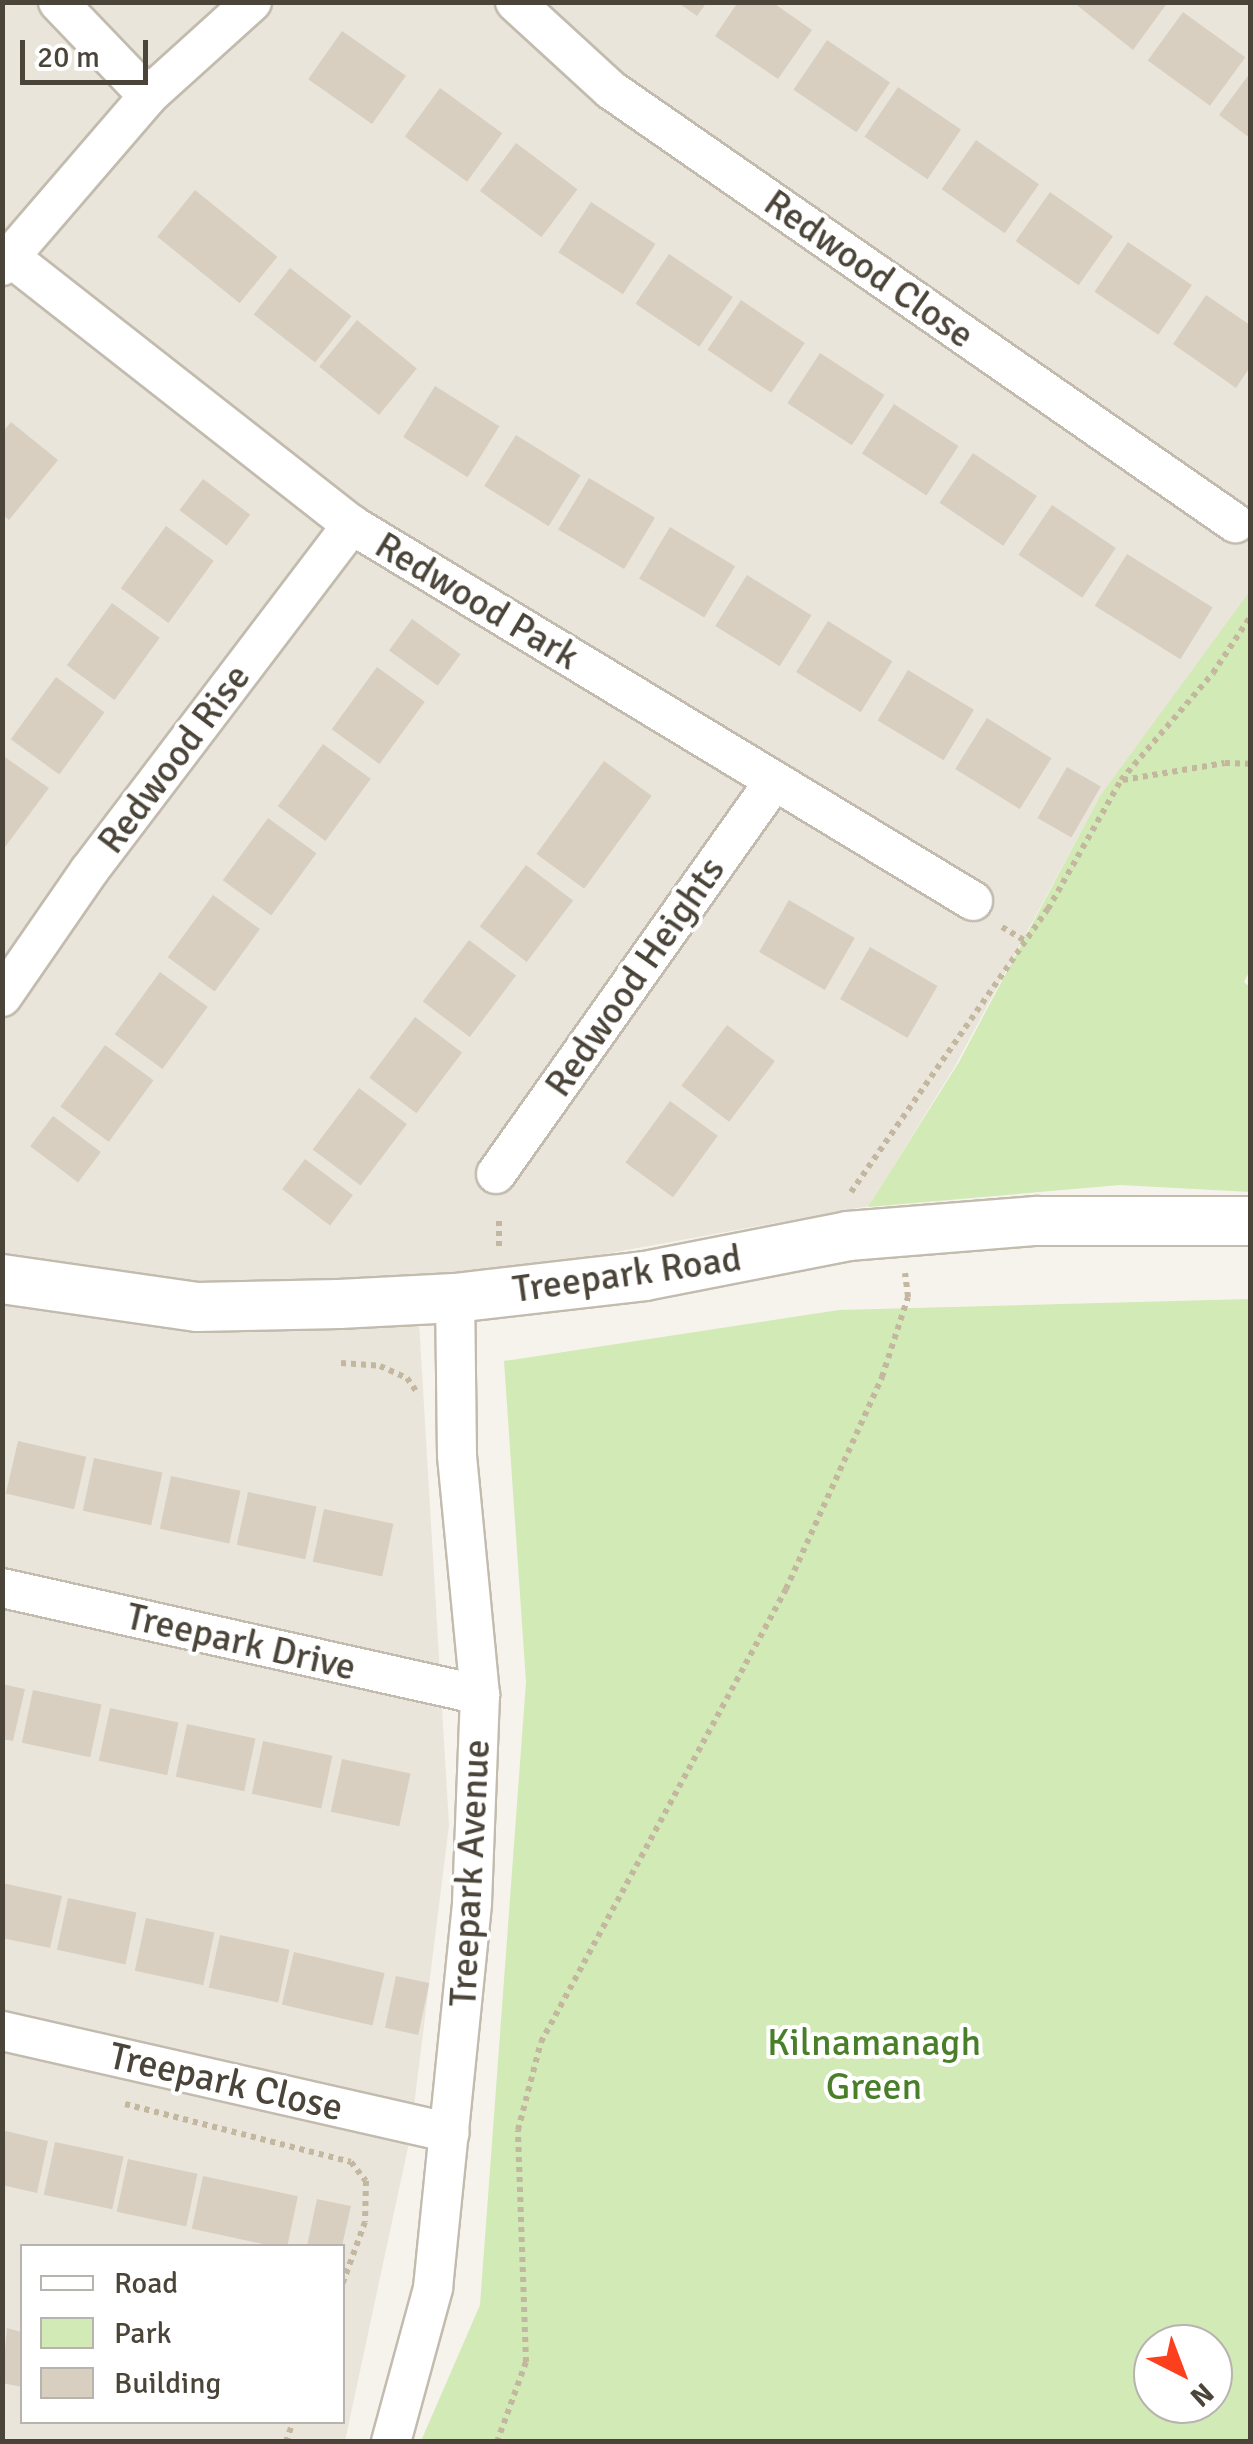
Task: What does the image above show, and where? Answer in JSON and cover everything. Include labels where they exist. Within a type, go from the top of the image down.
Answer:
[{"type":"street","points":[[58,2],[148,96]]},
{"type":"street","points":[[6,262],[148,96],[252,2]]},
{"type":"street","name":"Redwood Close","points":[[515,2],[611,90],[1235,523]]},
{"type":"street","name":"Redwood Park","points":[[6,262],[352,525],[973,901]]},
{"type":"street","name":"Redwood Rise","points":[[2,997],[90,871],[352,525]]},
{"type":"street","name":"Redwood Heights","points":[[496,1174],[774,781]]},
{"type":"street","name":"Treepark Road","points":[[2,1279],[197,1308],[455,1298],[678,1272],[848,1236],[1036,1221],[1250,1221]]},
{"type":"street","name":"Treepark Avenue","points":[[391,2442],[433,2288],[472,1903],[480,1695],[457,1455],[455,1298]]},
{"type":"street","name":"Treepark Drive","points":[[2,1588],[480,1695]]},
{"type":"street","name":"Treepark Close","points":[[2,2031],[450,2133]]},
{"type":"path","points":[[817,1243],[1025,941],[1121,780],[1213,673],[1250,617]]},
{"type":"path","points":[[1121,780],[1225,763],[1250,764]]},
{"type":"path","points":[[1002,928],[1025,941]]},
{"type":"path","points":[[498,1221],[499,1256]]},
{"type":"path","points":[[497,2442],[526,2362],[518,2130],[542,2042],[786,1589],[882,1377],[908,1297]]},
{"type":"path","points":[[341,1364],[380,1366],[407,1378],[421,1398]]},
{"type":"path","points":[[119,2102],[351,2162],[366,2181],[365,2222],[345,2277]]},
{"type":"shaded area","points":[[3,3],[1250,3],[1250,593],[1099,798],[955,1066],[869,1206],[417,1288],[449,1825],[410,2138],[345,2441],[3,2442]]},
{"type":"green space","points":[[1250,591],[1250,970],[1244,982],[1250,987],[1250,1192],[1120,1185],[868,1207],[959,1062],[1100,796]]},
{"type":"green space","name":"Kilnamanagh Green","points":[[1250,1299],[1250,2441],[421,2441],[480,2305],[526,1682],[504,1361],[839,1310]]},
{"type":"building","points":[[677,2],[707,2],[697,16]]},
{"type":"building","points":[[738,2],[772,2],[812,30],[778,79],[715,36]]},
{"type":"building","points":[[1073,2],[1168,2],[1133,50]]},
{"type":"building","points":[[1183,12],[1245,57],[1210,106],[1148,61]]},
{"type":"building","points":[[342,31],[406,76],[372,124],[308,79]]},
{"type":"building","points":[[827,40],[890,82],[856,132],[793,90]]},
{"type":"building","points":[[1250,73],[1250,138],[1219,115]]},
{"type":"building","points":[[898,87],[961,129],[927,179],[864,137]]},
{"type":"building","points":[[440,88],[502,133],[467,182],[405,137]]},
{"type":"building","points":[[976,140],[1039,184],[1005,233],[942,189]]},
{"type":"building","points":[[516,143],[577,189],[541,237],[480,191]]},
{"type":"building","points":[[195,190],[277,257],[240,303],[157,237]]},
{"type":"building","points":[[1050,192],[1113,236],[1079,285],[1016,241]]},
{"type":"building","points":[[591,202],[656,244],[623,294],[558,252]]},
{"type":"building","points":[[1128,242],[1192,285],[1158,335],[1094,292]]},
{"type":"building","points":[[669,254],[733,297],[699,347],[635,304]]},
{"type":"building","points":[[290,268],[351,316],[315,363],[254,314]]},
{"type":"building","points":[[1206,295],[1250,325],[1250,367],[1236,388],[1173,344]]},
{"type":"building","points":[[741,300],[805,343],[771,393],[707,350]]},
{"type":"building","points":[[357,320],[417,368],[379,415],[319,367]]},
{"type":"building","points":[[820,353],[885,395],[852,445],[787,403]]},
{"type":"building","points":[[435,386],[499,426],[468,477],[403,437]]},
{"type":"building","points":[[894,404],[959,446],[926,495],[862,453]]},
{"type":"building","points":[[11,422],[58,460],[9,520],[2,514],[2,433]]},
{"type":"building","points":[[516,435],[580,475],[549,526],[484,486]]},
{"type":"building","points":[[973,453],[1037,496],[1003,546],[939,503]]},
{"type":"building","points":[[589,478],[655,518],[624,569],[558,529]]},
{"type":"building","points":[[203,479],[250,515],[227,546],[180,510]]},
{"type":"building","points":[[1052,505],[1116,548],[1082,598],[1018,555]]},
{"type":"building","points":[[166,526],[214,561],[168,623],[121,588]]},
{"type":"building","points":[[670,527],[735,566],[704,618],[639,578]]},
{"type":"building","points":[[1127,554],[1213,608],[1180,659],[1095,606]]},
{"type":"building","points":[[747,575],[811,615],[780,666],[715,626]]},
{"type":"building","points":[[112,603],[160,638],[114,700],[67,665]]},
{"type":"building","points":[[412,619],[461,654],[438,686],[389,651]]},
{"type":"building","points":[[828,621],[892,661],[861,712],[796,672]]},
{"type":"building","points":[[377,667],[425,702],[379,764],[332,729]]},
{"type":"building","points":[[908,670],[974,710],[944,760],[878,721]]},
{"type":"building","points":[[56,677],[105,712],[59,775],[11,739]]},
{"type":"building","points":[[987,718],[1051,758],[1020,809],[955,769]]},
{"type":"building","points":[[323,744],[371,779],[325,841],[278,806]]},
{"type":"building","points":[[2,755],[49,788],[2,851]]},
{"type":"building","points":[[604,761],[652,796],[584,889],[536,854]]},
{"type":"building","points":[[1067,767],[1101,786],[1071,838],[1038,818]]},
{"type":"building","points":[[268,818],[317,853],[271,916],[223,880]]},
{"type":"building","points":[[526,865],[573,901],[527,962],[480,926]]},
{"type":"building","points":[[213,895],[260,929],[215,991],[168,957]]},
{"type":"building","points":[[789,900],[855,938],[825,990],[759,952]]},
{"type":"building","points":[[469,940],[516,976],[470,1037],[423,1001]]},
{"type":"building","points":[[870,947],[938,986],[908,1038],[840,999]]},
{"type":"building","points":[[160,972],[208,1007],[162,1069],[115,1034]]},
{"type":"building","points":[[415,1017],[462,1053],[416,1113],[369,1078]]},
{"type":"building","points":[[727,1025],[775,1061],[729,1122],[681,1086]]},
{"type":"building","points":[[105,1045],[154,1080],[109,1142],[60,1106]]},
{"type":"building","points":[[359,1088],[407,1124],[361,1186],[313,1149]]},
{"type":"building","points":[[670,1101],[718,1136],[673,1197],[625,1162]]},
{"type":"building","points":[[53,1116],[101,1152],[78,1182],[30,1146]]},
{"type":"building","points":[[305,1159],[353,1195],[330,1225],[282,1189]]},
{"type":"building","points":[[18,1441],[86,1457],[74,1509],[6,1494]]},
{"type":"building","points":[[94,1458],[162,1473],[151,1525],[83,1511]]},
{"type":"building","points":[[171,1476],[240,1491],[229,1544],[160,1529]]},
{"type":"building","points":[[248,1492],[316,1507],[305,1559],[237,1545]]},
{"type":"building","points":[[324,1509],[393,1524],[382,1577],[313,1562]]},
{"type":"building","points":[[2,1684],[25,1689],[13,1741],[2,1739]]},
{"type":"building","points":[[33,1690],[101,1705],[90,1757],[22,1743]]},
{"type":"building","points":[[110,1708],[178,1723],[167,1775],[99,1761]]},
{"type":"building","points":[[187,1724],[255,1739],[244,1791],[176,1777]]},
{"type":"building","points":[[263,1741],[332,1756],[321,1809],[252,1794]]},
{"type":"building","points":[[342,1759],[410,1774],[399,1826],[331,1812]]},
{"type":"building","points":[[2,1883],[62,1896],[50,1948],[2,1938]]},
{"type":"building","points":[[68,1898],[136,1913],[125,1964],[57,1950]]},
{"type":"building","points":[[146,1918],[214,1933],[203,1985],[135,1971]]},
{"type":"building","points":[[220,1935],[289,1950],[278,2003],[209,1988]]},
{"type":"building","points":[[294,1952],[385,1973],[372,2026],[282,2005]]},
{"type":"building","points":[[396,1976],[429,1983],[418,2035],[385,2028]]},
{"type":"building","points":[[2,2130],[48,2141],[37,2193],[2,2185]]},
{"type":"building","points":[[55,2142],[123,2157],[112,2209],[44,2195]]},
{"type":"building","points":[[128,2159],[197,2174],[186,2227],[117,2212]]},
{"type":"building","points":[[203,2176],[298,2196],[288,2244],[263,2244],[192,2229]]},
{"type":"building","points":[[317,2199],[351,2206],[342,2244],[307,2244]]},
{"type":"building","points":[[7,2328],[20,2331],[20,2387],[2,2383]]}]
